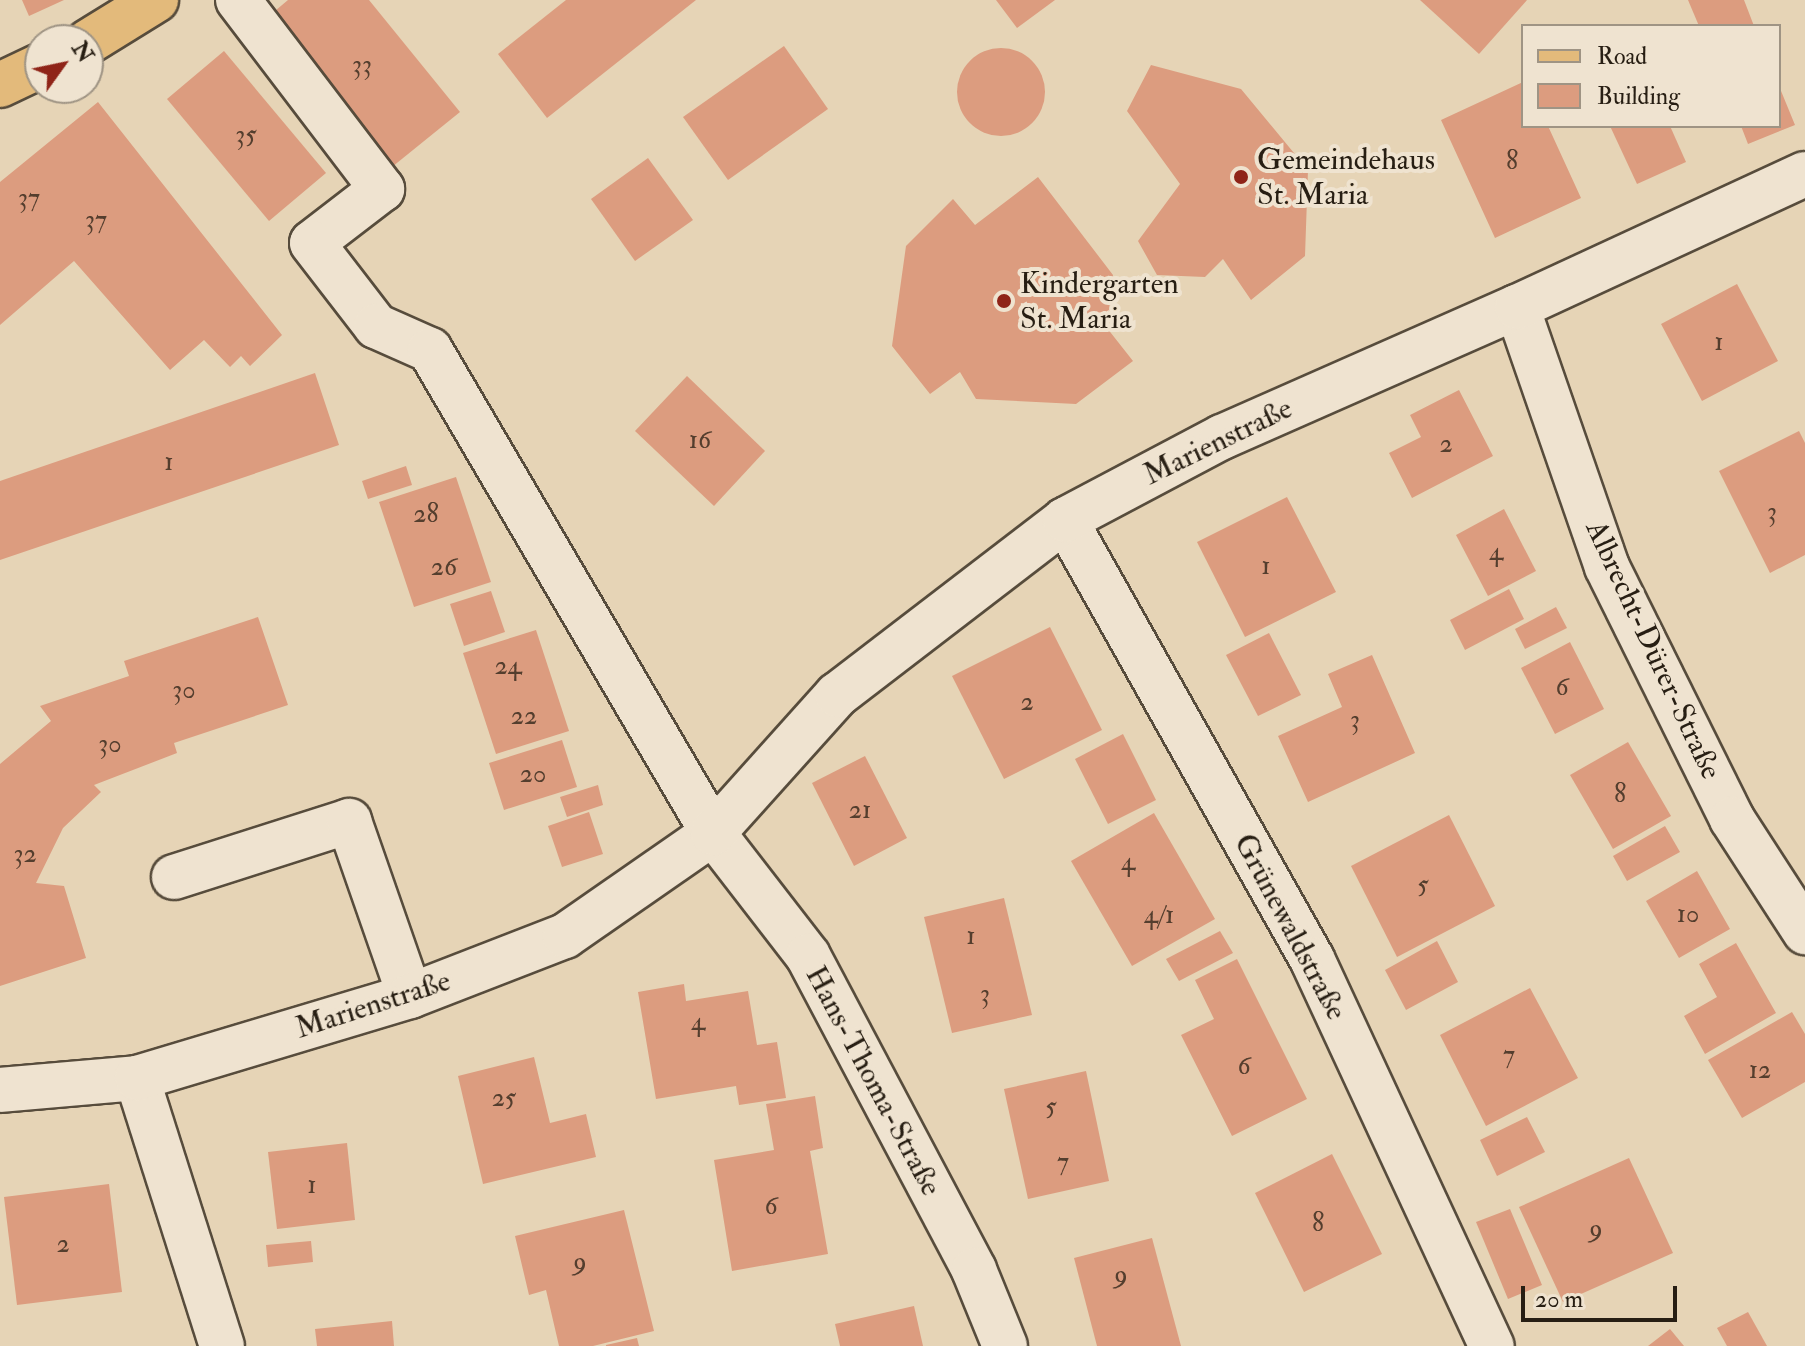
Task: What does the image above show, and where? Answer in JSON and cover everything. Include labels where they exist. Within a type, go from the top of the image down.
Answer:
[{"type":"main road","points":[[104,32],[156,0]]},
{"type":"main road","points":[[0,85],[24,74]]},
{"type":"street","points":[[238,0],[382,189],[312,243],[376,326],[430,350],[713,833]]},
{"type":"street","name":"Marienstraße","points":[[0,1090],[137,1078],[410,996],[565,936],[713,833],[837,695],[1065,520],[1222,437],[1517,307],[1805,174]]},
{"type":"street","name":"Albrecht-Dürer-Straße","points":[[1517,307],[1607,567],[1732,819],[1805,932]]},
{"type":"street","name":"Grünewaldstraße","points":[[1065,520],[1312,959],[1492,1346]]},
{"type":"street","points":[[174,877],[349,821],[410,996]]},
{"type":"street","name":"Hans-Thoma-Straße","points":[[713,833],[808,956],[974,1270],[1005,1346]]},
{"type":"street","points":[[137,1078],[222,1346]]},
{"type":"building","points":[[22,0],[64,0],[29,16]]},
{"type":"building","points":[[288,0],[369,0],[460,112],[387,171],[263,21]]},
{"type":"building","points":[[566,0],[696,0],[547,118],[498,54]]},
{"type":"building","points":[[996,0],[1055,0],[1017,28]]},
{"type":"building","points":[[1420,0],[1527,0],[1479,54]]},
{"type":"building","points":[[1688,0],[1744,0],[1753,24],[1698,24]]},
{"type":"building","points":[[784,46],[828,109],[728,180],[683,117]]},
{"type":"building","points":[[1001,48],[1018,52],[1032,61],[1041,75],[1045,92],[1041,109],[1032,123],[1018,132],[1001,136],[984,132],[970,123],[961,109],[957,92],[961,75],[970,61],[984,52]]},
{"type":"building","points":[[224,51],[326,173],[269,221],[167,99]]},
{"type":"building","name":"Gemeindehaus St. Maria","points":[[1151,65],[1241,89],[1308,170],[1305,256],[1251,300],[1223,259],[1205,277],[1157,275],[1138,241],[1180,184],[1127,111]]},
{"type":"building","points":[[1521,83],[1521,128],[1549,128],[1581,198],[1495,238],[1441,120]]},
{"type":"building","points":[[1781,91],[1795,125],[1748,144],[1742,128],[1781,128]]},
{"type":"building","points":[[96,104],[100,104],[282,335],[250,366],[241,356],[230,367],[204,340],[170,370],[74,261],[0,325],[0,182]]},
{"type":"building","points":[[1611,128],[1671,128],[1686,162],[1637,184]]},
{"type":"building","points":[[648,158],[693,220],[635,261],[591,199]]},
{"type":"building","name":"Kindergarten St. Maria","points":[[1038,177],[1113,275],[1107,328],[1133,361],[1076,404],[976,399],[960,372],[930,394],[892,346],[906,246],[953,199],[975,225]]},
{"type":"building","points":[[1737,284],[1778,361],[1702,401],[1661,324]]},
{"type":"building","points":[[315,373],[339,445],[0,560],[0,481]]},
{"type":"building","points":[[687,376],[765,451],[714,506],[635,431]]},
{"type":"building","points":[[1459,390],[1493,456],[1412,498],[1389,453],[1421,437],[1410,415]]},
{"type":"building","points":[[1799,431],[1805,443],[1805,555],[1770,573],[1719,471]]},
{"type":"building","points":[[406,466],[412,485],[368,499],[362,481]]},
{"type":"building","points":[[456,477],[491,582],[414,607],[379,502]]},
{"type":"building","points":[[1287,497],[1336,592],[1245,637],[1197,542]]},
{"type":"building","points":[[1504,509],[1536,571],[1488,596],[1456,535]]},
{"type":"building","points":[[1509,589],[1524,619],[1465,650],[1450,620]]},
{"type":"building","points":[[491,591],[505,632],[464,646],[450,604]]},
{"type":"building","points":[[1556,607],[1567,628],[1525,649],[1515,629]]},
{"type":"building","points":[[258,617],[288,705],[174,743],[177,753],[94,785],[101,792],[63,828],[36,883],[64,886],[86,958],[0,986],[0,764],[51,721],[40,706],[129,676],[124,661]]},
{"type":"building","points":[[1050,627],[1102,730],[1004,779],[952,676]]},
{"type":"building","points":[[536,630],[569,731],[496,754],[463,653]]},
{"type":"building","points":[[1269,633],[1301,695],[1258,716],[1226,655]]},
{"type":"building","points":[[1570,642],[1604,709],[1555,734],[1521,668]]},
{"type":"building","points":[[1372,655],[1415,753],[1308,802],[1278,736],[1342,707],[1328,674]]},
{"type":"building","points":[[1123,734],[1156,800],[1108,824],[1075,759]]},
{"type":"building","points":[[562,740],[577,787],[504,810],[489,763]]},
{"type":"building","points":[[1628,742],[1671,816],[1613,849],[1570,775]]},
{"type":"building","points":[[865,756],[907,838],[854,866],[812,783]]},
{"type":"building","points":[[598,785],[603,805],[567,817],[560,797]]},
{"type":"building","points":[[589,812],[603,854],[562,867],[548,826]]},
{"type":"building","points":[[1154,813],[1215,919],[1132,966],[1071,861]]},
{"type":"building","points":[[1449,815],[1495,906],[1397,957],[1351,866]]},
{"type":"building","points":[[1665,826],[1680,852],[1627,881],[1613,856]]},
{"type":"building","points":[[1697,871],[1730,929],[1679,958],[1646,901]]},
{"type":"building","points":[[1004,898],[1032,1015],[952,1033],[924,917]]},
{"type":"building","points":[[1220,931],[1233,953],[1179,981],[1166,959]]},
{"type":"building","points":[[1437,941],[1458,982],[1406,1010],[1385,970]]},
{"type":"building","points":[[1736,943],[1776,1013],[1705,1054],[1684,1016],[1717,997],[1699,964]]},
{"type":"building","points":[[1237,959],[1307,1099],[1232,1136],[1181,1035],[1214,1019],[1195,980]]},
{"type":"building","points":[[684,984],[686,1001],[748,991],[757,1045],[777,1042],[786,1098],[739,1105],[736,1086],[656,1099],[638,992]]},
{"type":"building","points":[[1530,988],[1578,1078],[1486,1126],[1440,1035]]},
{"type":"building","points":[[1792,1012],[1805,1034],[1805,1082],[1742,1118],[1708,1060]]},
{"type":"building","points":[[534,1057],[550,1123],[586,1114],[596,1157],[483,1184],[458,1076]]},
{"type":"building","points":[[1086,1071],[1109,1181],[1028,1199],[1004,1089]]},
{"type":"building","points":[[815,1096],[823,1148],[810,1151],[828,1254],[732,1271],[714,1160],[774,1150],[766,1104]]},
{"type":"building","points":[[1527,1117],[1545,1152],[1497,1176],[1480,1140]]},
{"type":"building","points":[[347,1143],[355,1220],[277,1229],[268,1152]]},
{"type":"building","points":[[1332,1154],[1382,1254],[1304,1292],[1255,1193]]},
{"type":"building","points":[[1629,1158],[1673,1253],[1563,1302],[1519,1207]]},
{"type":"building","points":[[109,1184],[122,1292],[17,1305],[4,1197]]},
{"type":"building","points":[[1510,1209],[1542,1285],[1508,1299],[1476,1222]]},
{"type":"building","points":[[624,1210],[654,1331],[593,1346],[559,1346],[546,1290],[529,1295],[515,1236]]},
{"type":"building","points":[[1152,1238],[1181,1346],[1097,1346],[1074,1258]]},
{"type":"building","points":[[311,1241],[313,1262],[268,1267],[266,1245]]},
{"type":"building","points":[[914,1306],[923,1346],[840,1346],[835,1324]]},
{"type":"building","points":[[1748,1312],[1767,1346],[1727,1346],[1717,1328]]},
{"type":"building","points":[[392,1321],[394,1346],[317,1346],[315,1329]]},
{"type":"building","points":[[1670,1329],[1684,1346],[1648,1346]]},
{"type":"building","points":[[637,1338],[639,1346],[606,1346],[606,1345]]},
{"type":"place","name":"Gemeindehaus St. Maria","points":[[1241,177]]},
{"type":"place","name":"Kindergarten St. Maria","points":[[1004,301]]}]
